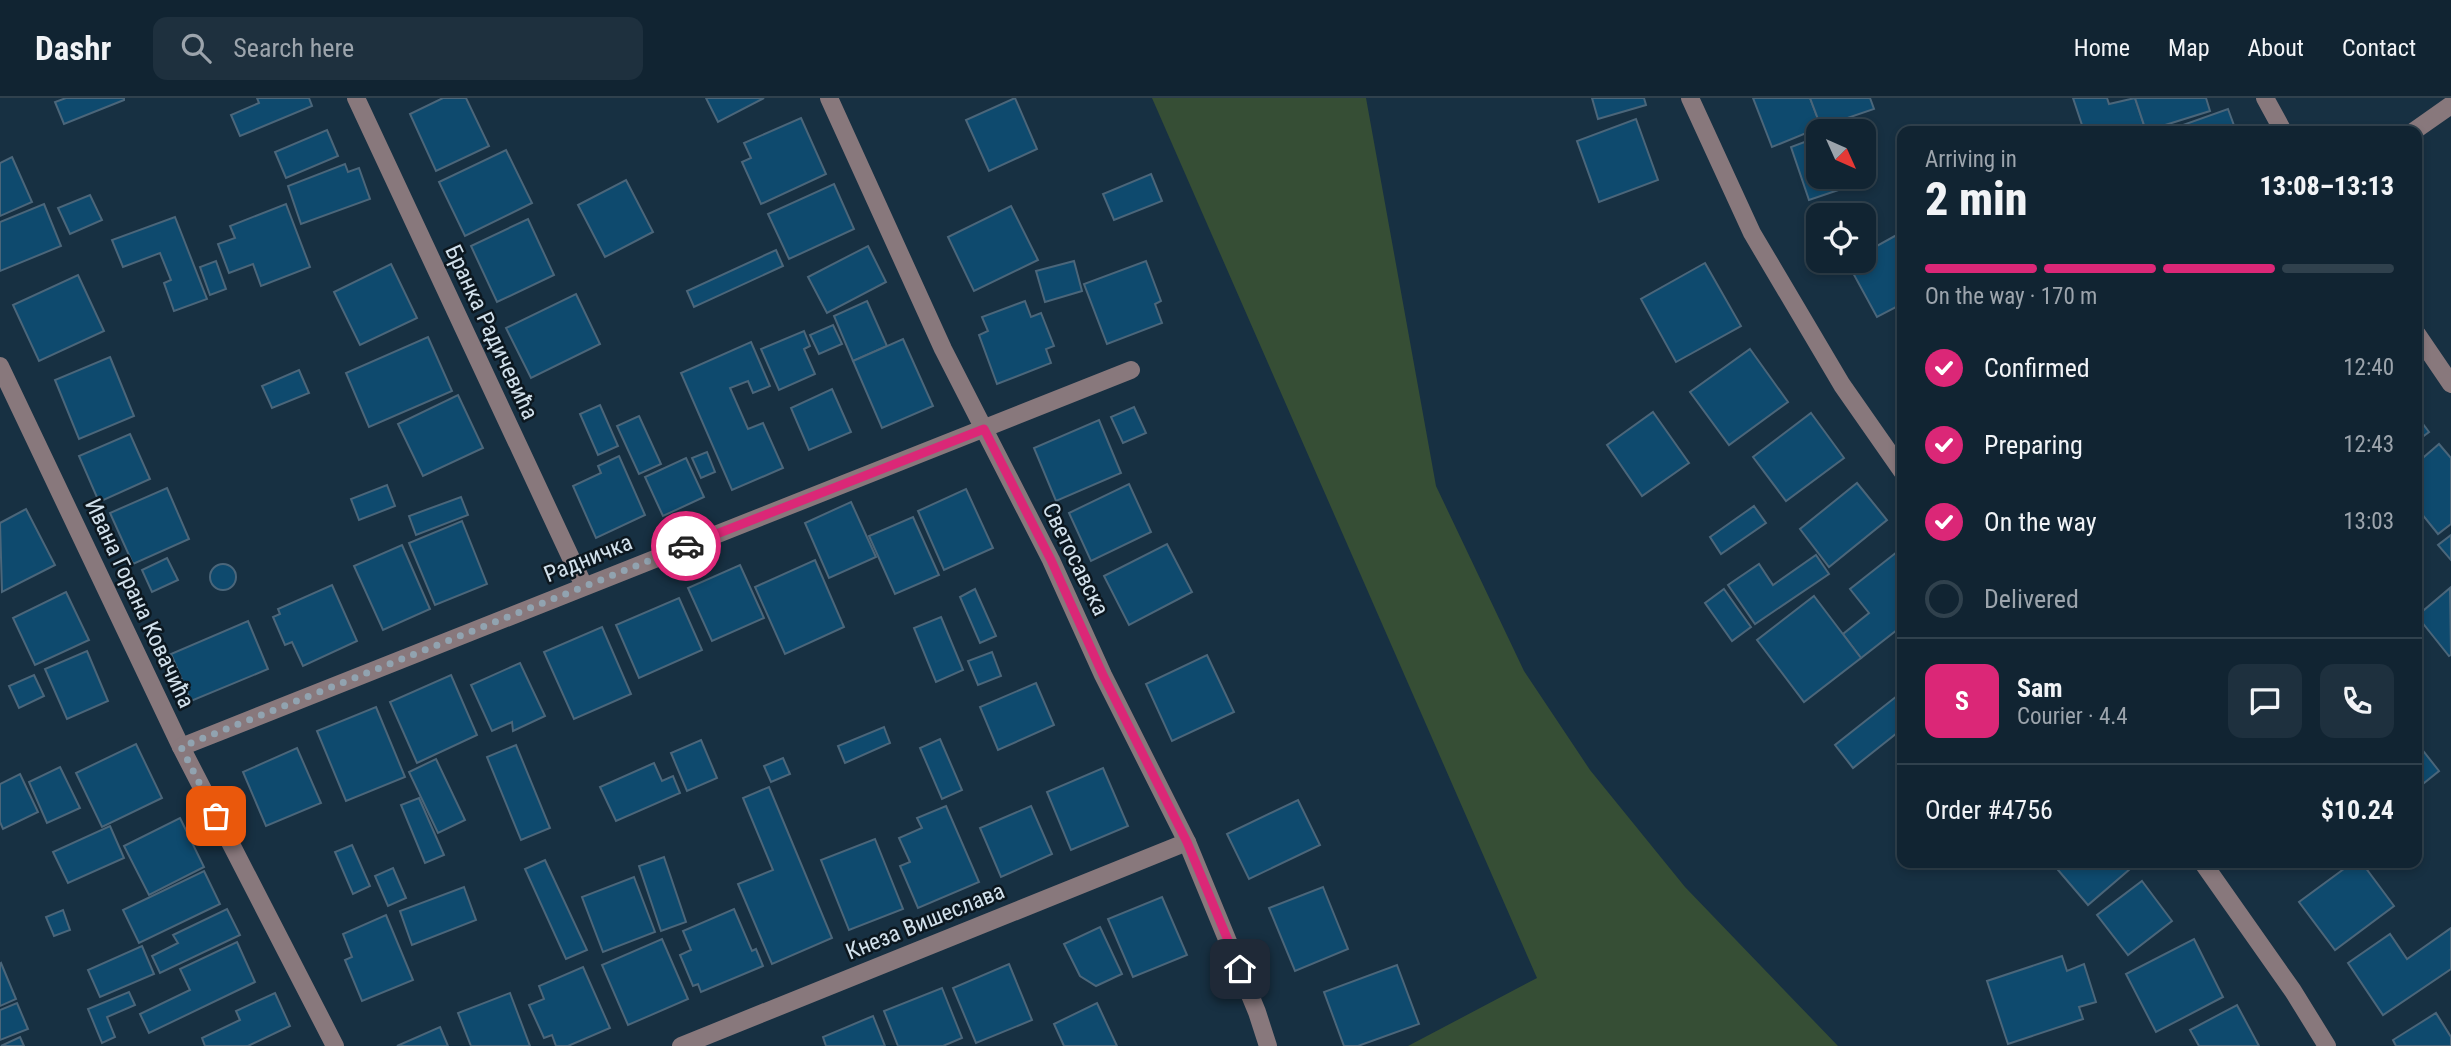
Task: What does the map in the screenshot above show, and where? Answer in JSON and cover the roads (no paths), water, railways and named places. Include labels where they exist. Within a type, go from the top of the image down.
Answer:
[{"type":"street","name":"Бранка Радичевића","points":[[355,98],[584,586]]},
{"type":"street","name":"Светосавска","points":[[829,98],[943,349],[1051,560],[1103,675],[1187,842],[1257,1012],[1268,1046]]},
{"type":"street","points":[[1690,98],[1752,233],[1842,386],[1897,464]]},
{"type":"street","points":[[2265,98],[2280,126]]},
{"type":"street","points":[[2421,126],[2451,106]]},
{"type":"street","points":[[2422,341],[2451,384]]},
{"type":"street","name":"Ивана Горана Ковачића","points":[[0,366],[181,747],[335,1046]]},
{"type":"street","name":"Радничка","points":[[181,747],[1131,370]]},
{"type":"street","name":"Кнеза Вишеслава","points":[[681,1046],[1187,842]]},
{"type":"street","points":[[2206,868],[2327,1046]]}]
